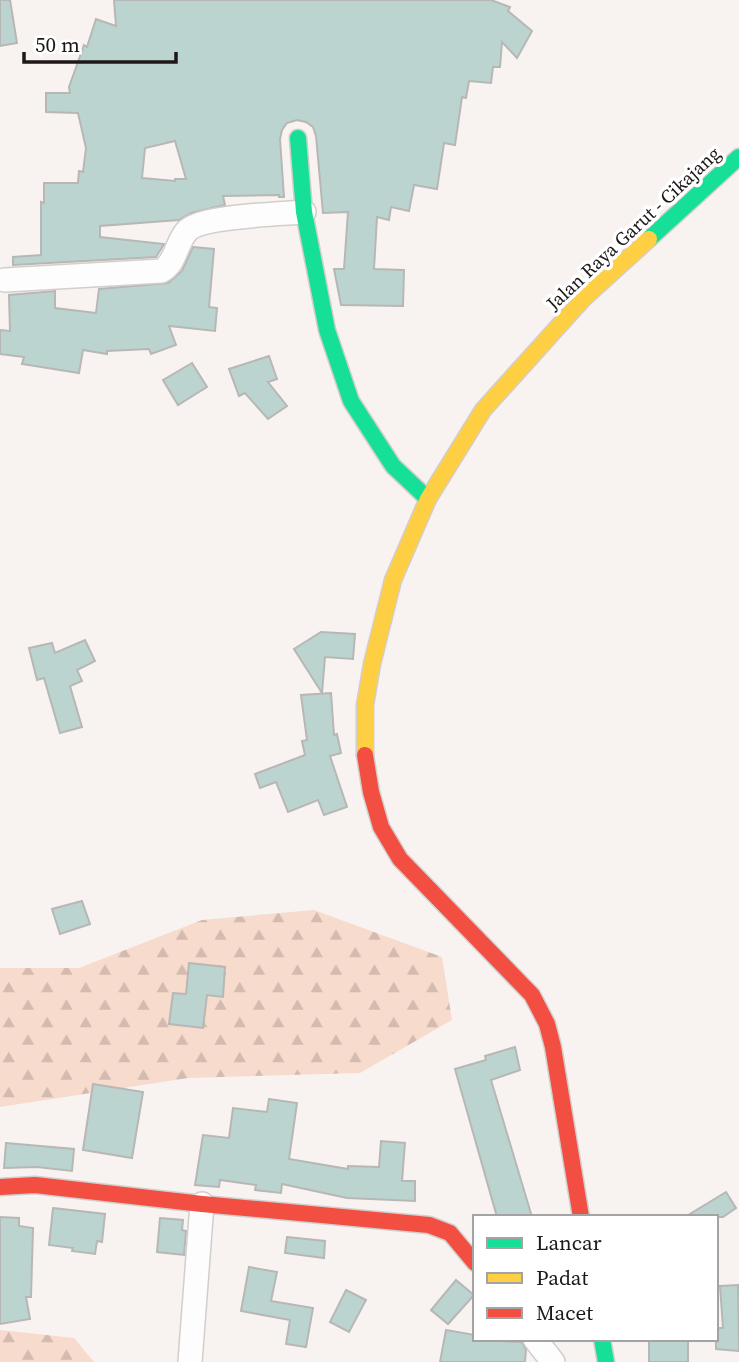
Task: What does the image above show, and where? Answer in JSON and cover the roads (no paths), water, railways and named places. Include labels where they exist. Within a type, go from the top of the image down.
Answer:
[{"type":"main road","points":[[298,138],[304,212],[327,330],[351,401],[393,466],[428,499]]},
{"type":"main road","name":"Jalan Raya Garut - Cikajang","points":[[581,1215],[547,1024],[532,995],[400,859],[381,827],[371,792],[365,753],[365,705],[372,664],[393,580],[428,499],[483,410],[584,298],[739,157]]},
{"type":"main road","points":[[0,1187],[35,1185],[429,1225],[450,1233],[473,1261]]},
{"type":"main road","points":[[602,1341],[606,1362]]},
{"type":"street","points":[[5,280],[161,271],[170,263],[186,231],[197,224],[213,220],[304,212]]},
{"type":"street","points":[[190,1362],[202,1204]]},
{"type":"street","points":[[537,1341],[554,1362]]}]
